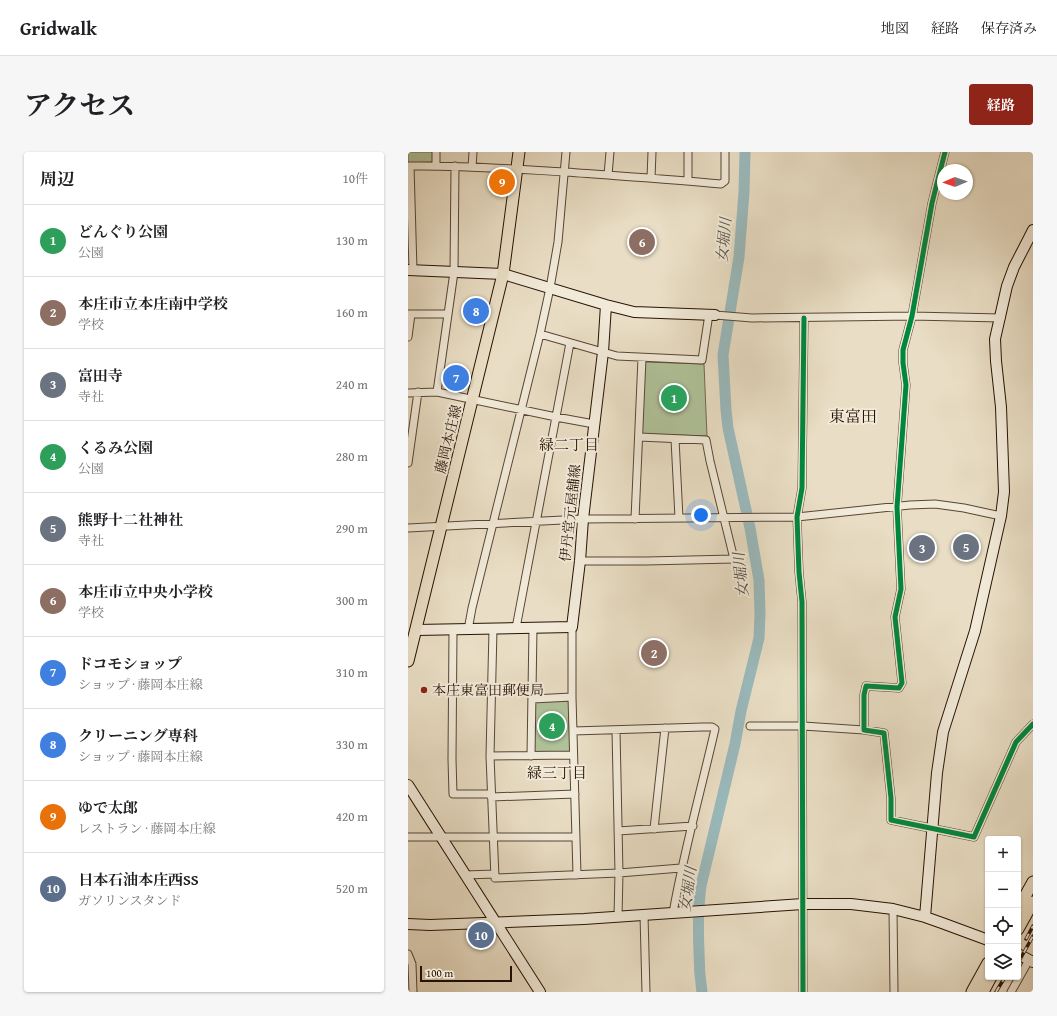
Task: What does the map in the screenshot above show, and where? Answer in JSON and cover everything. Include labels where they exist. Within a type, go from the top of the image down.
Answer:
[{"type":"main road","name":"藤岡本庄線","points":[[408,661],[414,625],[441,527],[503,274],[518,169],[519,152]]},
{"type":"main road","points":[[1019,908],[1033,882]]},
{"type":"main road","points":[[1021,924],[1033,902]]},
{"type":"main road","points":[[972,992],[985,968]]},
{"type":"main road","points":[[983,992],[989,980]]},
{"type":"street","points":[[436,152],[436,165]]},
{"type":"street","points":[[472,167],[473,152]]},
{"type":"street","points":[[468,630],[472,608],[550,288],[558,242],[566,152]]},
{"type":"street","points":[[608,175],[610,152]]},
{"type":"street","points":[[651,178],[652,152]]},
{"type":"street","points":[[688,152],[688,181]]},
{"type":"street","points":[[725,152],[725,181],[721,184],[518,169],[436,165],[409,166],[410,270],[503,274],[606,306],[634,312],[752,318],[912,316],[1000,318]]},
{"type":"street","points":[[864,730],[864,695],[866,686],[899,688],[902,683],[895,617],[901,589],[897,506],[906,386],[903,350],[912,316],[932,203],[945,152]]},
{"type":"street","points":[[437,392],[454,272],[455,166]]},
{"type":"street","points":[[925,917],[937,773],[943,732],[975,631],[1001,516],[1004,492],[995,339],[1007,286],[1014,267],[1033,230]]},
{"type":"street","name":"伊丹堂元屋舗線","points":[[572,627],[606,306]]},
{"type":"street","points":[[408,338],[410,314],[448,314]]},
{"type":"street","points":[[540,334],[617,356],[702,360],[712,315]]},
{"type":"street","points":[[803,992],[804,904],[802,602],[799,572],[798,517],[802,488],[804,318]]},
{"type":"street","points":[[516,628],[570,343]]},
{"type":"street","points":[[636,518],[642,358]]},
{"type":"street","points":[[408,463],[410,437],[418,392]]},
{"type":"street","points":[[408,393],[437,392],[556,418],[594,424]]},
{"type":"street","points":[[580,561],[646,562],[734,559],[727,517],[710,461],[706,440],[639,437]]},
{"type":"street","points":[[675,439],[679,518]]},
{"type":"street","points":[[408,528],[492,525],[583,519],[798,517],[897,506],[934,504],[964,508],[1001,516]]},
{"type":"street","points":[[414,625],[453,630],[572,627],[572,697],[577,875]]},
{"type":"street","points":[[532,628],[532,756]]},
{"type":"street","points":[[493,629],[490,756],[492,837],[495,878],[619,873],[681,868]]},
{"type":"street","points":[[453,630],[453,794],[491,796],[575,794]]},
{"type":"street","points":[[532,699],[572,697]]},
{"type":"street","points":[[750,726],[802,726],[864,730],[884,733],[891,798],[891,820],[974,837],[1016,742],[1033,724]]},
{"type":"street","points":[[573,731],[712,727],[715,729],[681,868],[673,913]]},
{"type":"street","points":[[654,829],[665,728]]},
{"type":"street","points":[[616,730],[619,873],[618,917]]},
{"type":"street","points":[[490,756],[574,755]]},
{"type":"street","points":[[409,789],[497,922],[538,991]]},
{"type":"street","points":[[618,832],[692,826]]},
{"type":"street","points":[[408,837],[576,837]]},
{"type":"street","points":[[466,875],[495,874]]},
{"type":"street","points":[[408,924],[430,925],[618,917],[804,904],[851,904],[893,909],[925,917],[985,939]]},
{"type":"street","points":[[893,909],[894,992]]},
{"type":"street","points":[[644,915],[646,992]]},
{"type":"street","points":[[408,954],[412,964],[413,992]]},
{"type":"street","points":[[1011,992],[1031,961],[1021,956]]},
{"type":"green space","points":[[408,152],[433,152],[434,159],[431,162],[408,163]]},
{"type":"green space","points":[[645,362],[704,364],[707,436],[644,434],[642,432]]},
{"type":"green space","points":[[570,701],[571,750],[569,752],[536,753],[534,751],[534,702]]},
{"type":"waterway","name":"女堀川","points":[[702,992],[699,967],[698,936],[701,886],[759,638],[759,580],[750,528],[728,428],[723,355],[739,257],[744,192],[745,152]]},
{"type":"railway","points":[[1026,939],[1033,926]]},
{"type":"railway","points":[[1021,958],[1033,936]]},
{"type":"railway","points":[[996,992],[1003,980]]},
{"type":"cycle path","points":[[945,152],[932,203],[912,316],[903,350],[906,385],[897,507],[901,589],[895,617],[902,683],[899,688],[866,686],[864,695],[864,730],[884,733],[891,798],[891,820],[974,837],[1016,742],[1033,724]]},
{"type":"cycle path","points":[[803,992],[802,602],[799,572],[797,517],[802,488],[804,318]]},
{"type":"place","name":"ゆで太郎","points":[[502,182]]},
{"type":"place","name":"本庄市立中央小学校","points":[[642,242]]},
{"type":"place","name":"クリーニング専科","points":[[476,311]]},
{"type":"place","name":"ドコモショップ","points":[[456,378]]},
{"type":"place","name":"どんぐり公園","points":[[674,398]]},
{"type":"place","name":"熊野十二社神社","points":[[966,547]]},
{"type":"place","name":"富田寺","points":[[922,548]]},
{"type":"place","name":"本庄市立本庄南中学校","points":[[654,653]]},
{"type":"place","name":"本庄東富田郵便局","points":[[424,690]]},
{"type":"place","name":"くるみ公園","points":[[552,726]]},
{"type":"place","name":"日本石油本庄西SS","points":[[481,935]]},
{"type":"district","name":"東富田","points":[[853,416]]},
{"type":"district","name":"緑二丁目","points":[[569,445]]},
{"type":"district","name":"緑三丁目","points":[[557,773]]}]
